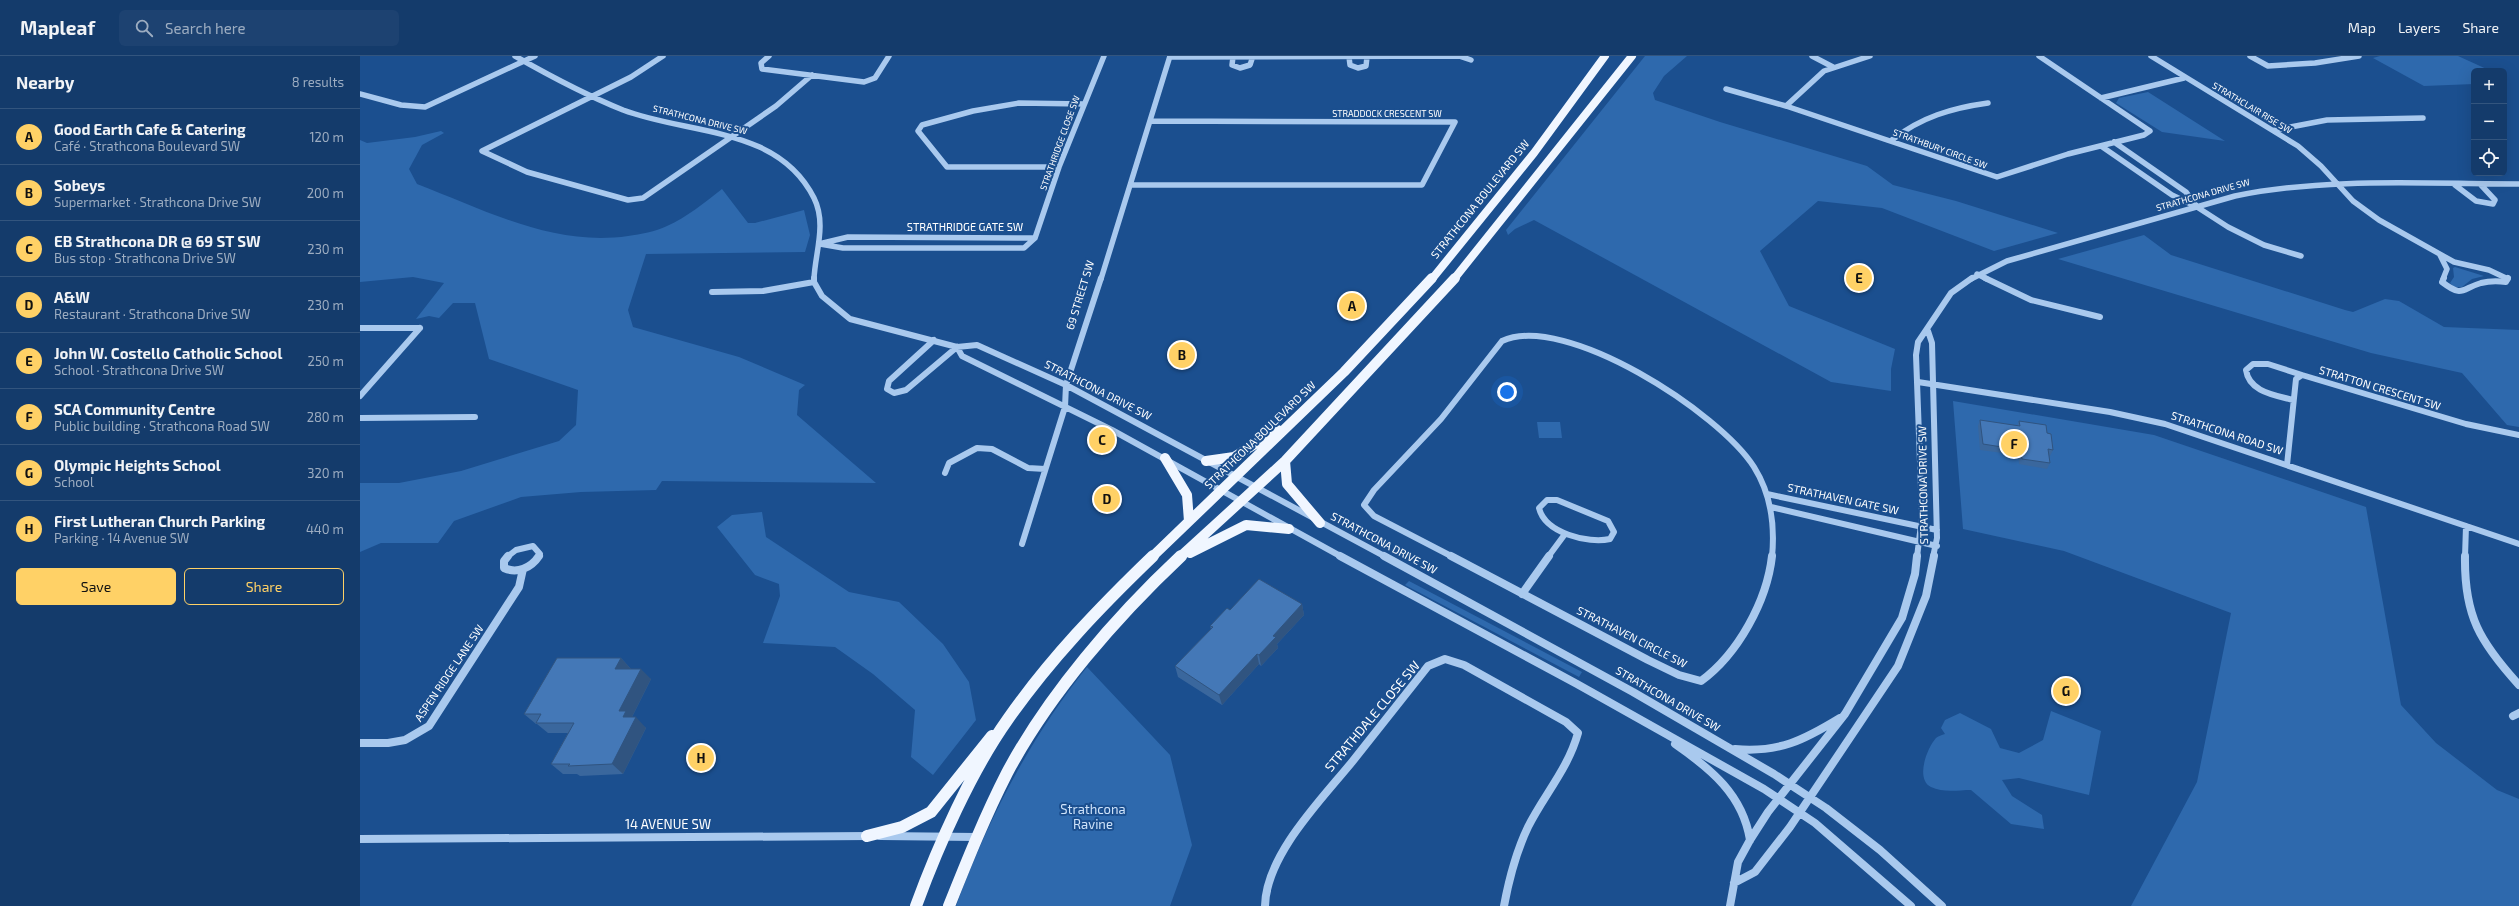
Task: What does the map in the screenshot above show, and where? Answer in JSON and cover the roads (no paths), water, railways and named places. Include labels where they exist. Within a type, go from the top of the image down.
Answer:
[{"type":"main road","name":"STRATHCONA BOULEVARD SW","points":[[944,837],[968,788],[1007,720],[1040,676],[1080,628],[1236,478],[1383,332],[1454,252],[1534,153],[1605,56]]},
{"type":"main road","points":[[1614,77],[1626,56]]},
{"type":"main road","points":[[949,906],[976,837],[1008,772],[1048,707],[1108,632],[1179,558],[1240,500],[1285,461],[1447,288],[1632,56]]},
{"type":"main road","points":[[1206,461],[1234,457],[1299,416]]},
{"type":"main road","points":[[1165,458],[1187,495],[1190,521]]},
{"type":"main road","points":[[1285,461],[1286,477],[1289,488],[1320,523]]},
{"type":"main road","points":[[1179,558],[1246,525],[1289,529]]},
{"type":"main road","points":[[867,836],[902,827],[931,812],[985,743],[1007,720]]},
{"type":"main road","points":[[916,906],[944,837]]},
{"type":"street","name":"STRATHCONA DRIVE SW","points":[[515,56],[526,60],[557,80],[624,110],[677,126],[732,136],[760,146],[778,157],[806,185],[819,214],[820,244],[815,260],[814,282],[822,296],[850,319],[957,347],[977,345],[1066,385],[1254,488],[1470,603],[1731,748],[1791,784],[1880,850],[1942,906]]},
{"type":"street","points":[[360,94],[394,102],[412,109],[425,107],[535,56]]},
{"type":"street","points":[[663,56],[631,77],[482,151],[527,172],[628,200],[643,198],[776,106],[812,75]]},
{"type":"street","points":[[769,56],[761,63],[762,69],[864,82],[875,78],[890,56]]},
{"type":"street","name":"STRATHRIDGE CLOSE SW","points":[[1035,238],[1059,167],[1083,104],[1104,56]]},
{"type":"street","points":[[1170,56],[1459,56],[1471,60]]},
{"type":"street","name":"69 STREET SW","points":[[1022,544],[1065,406],[1066,385],[1112,237],[1132,184],[1170,56]]},
{"type":"street","points":[[1232,57],[1232,65],[1240,68],[1250,65],[1253,56]]},
{"type":"street","points":[[1812,56],[1833,67]]},
{"type":"street","points":[[1786,106],[1815,78],[1833,67],[1870,56]]},
{"type":"street","name":"STRATHBURY CIRCLE SW","points":[[1726,89],[1786,106],[1892,140],[1997,177],[2150,132],[2039,56]]},
{"type":"street","name":"STRATHCLAIR RISE SW","points":[[2151,56],[2184,78],[2275,130],[2308,154],[2353,201],[2379,220],[2440,255],[2470,267],[2489,270],[2509,278],[2506,282],[2491,280],[2477,283],[2464,292],[2452,290],[2442,282],[2447,269],[2440,255]]},
{"type":"street","points":[[2250,56],[2268,66],[2315,63],[2359,56]]},
{"type":"street","points":[[1349,57],[1350,65],[1358,68],[1366,66],[1367,57]]},
{"type":"street","points":[[2101,98],[2184,78]]},
{"type":"street","points":[[1059,167],[947,167],[918,131],[922,125],[973,111],[1019,103],[1083,104]]},
{"type":"street","points":[[1892,140],[1914,122],[1940,111],[1988,103]]},
{"type":"street","points":[[2275,130],[2327,120],[2424,118]]},
{"type":"street","name":"STRADDOCK CRESCENT SW","points":[[1132,184],[1422,184],[1455,122],[1151,121]]},
{"type":"street","points":[[2114,142],[2186,192],[2197,207]]},
{"type":"street","points":[[2101,146],[2172,195],[2197,207],[2228,228],[2264,246],[2301,256]]},
{"type":"street","name":"STRATHCONA DRIVE SW","points":[[1779,799],[1845,714],[1902,618],[1915,574],[1921,526],[1922,465],[1918,382],[1918,342],[1928,331],[1944,301],[1959,286],[1977,274],[2008,261],[2197,207],[2269,189],[2337,184],[2519,184]]},
{"type":"street","points":[[2456,185],[2471,200],[2482,204],[2493,204],[2495,200],[2481,185]]},
{"type":"street","name":"STRATHRIDGE GATE SW","points":[[820,244],[848,237],[1035,238]]},
{"type":"street","name":"STRATHRIDGE GATE SW","points":[[820,244],[843,248],[1024,248],[1035,238]]},
{"type":"street","points":[[1977,274],[2031,300],[2100,317]]},
{"type":"street","points":[[712,292],[748,294],[783,290],[814,282]]},
{"type":"street","points":[[360,328],[420,328],[360,396]]},
{"type":"street","name":"STRATHCONA DRIVE SW","points":[[1800,813],[1898,666],[1926,596],[1937,546],[1932,343],[1928,331]]},
{"type":"street","name":"STRATHAVEN CIRCLE SW","points":[[1513,336],[1531,336],[1562,341],[1592,350],[1689,402],[1725,431],[1752,467],[1767,494],[1771,508],[1772,561],[1763,602],[1723,662],[1712,674],[1701,681],[1679,675],[1522,594],[1374,516],[1364,505],[1374,490],[1441,419],[1502,341],[1513,336]]},
{"type":"street","points":[[934,340],[888,381],[887,389],[894,393],[906,390],[957,347]]},
{"type":"street","name":"STRATHCONA DRIVE SW","points":[[957,347],[962,356],[1065,406],[1165,458],[1289,529],[1640,720],[1779,799],[1800,813],[1846,849],[1911,906]]},
{"type":"street","points":[[2293,400],[2255,386],[2247,378],[2246,370],[2253,364],[2268,364],[2302,375]]},
{"type":"street","name":"STRATTON CRESCENT SW","points":[[2287,465],[2296,379],[2302,375],[2466,424],[2519,435]]},
{"type":"street","name":"STRATHCONA ROAD SW","points":[[1918,382],[2110,412],[2158,423],[2519,544]]},
{"type":"street","points":[[360,418],[475,417]]},
{"type":"street","points":[[945,473],[949,463],[977,448],[992,448],[1028,468],[1045,468]]},
{"type":"street","name":"STRATHAVEN GATE SW","points":[[1767,494],[1937,530]]},
{"type":"street","points":[[1552,499],[1562,501],[1608,521],[1614,532],[1610,539],[1601,543],[1565,534],[1541,516],[1539,508],[1543,502],[1552,499]]},
{"type":"street","points":[[1771,508],[1937,546]]},
{"type":"street","points":[[2466,526],[2466,593],[2469,607],[2489,648],[2519,685]]},
{"type":"street","points":[[1522,594],[1565,534]]},
{"type":"street","points":[[522,547],[537,548],[540,554],[538,558],[523,569],[507,570],[504,568],[504,561],[510,553],[522,547]]},
{"type":"street","name":"ASPEN RIDGE LANE SW","points":[[360,743],[401,742],[418,736],[429,726],[519,587],[523,569]]},
{"type":"street","name":"STRATHDALE CLOSE SW","points":[[1265,906],[1274,872],[1289,842],[1304,821],[1428,666],[1445,659],[1464,664],[1553,714],[1566,722],[1578,733],[1575,750],[1528,827],[1509,874],[1504,906]]},
{"type":"street","points":[[1731,748],[1762,751],[1790,746],[1845,714]]},
{"type":"street","points":[[1640,720],[1691,755],[1718,778],[1744,812],[1750,840]]},
{"type":"street","points":[[1730,906],[1738,862],[1768,812],[1779,799]]},
{"type":"street","points":[[1734,883],[1755,872],[1800,813]]},
{"type":"street","name":"14 AVENUE SW","points":[[360,839],[867,836],[976,837]]},
{"type":"place","name":"John W. Costello Catholic School","points":[[1859,278]]},
{"type":"place","name":"Good Earth Cafe & Catering","points":[[1352,306]]},
{"type":"place","name":"Sobeys","points":[[1182,355]]},
{"type":"place","name":"EB Strathcona DR @ 69 ST SW","points":[[1102,440]]},
{"type":"place","name":"SCA Community Centre","points":[[2014,444]]},
{"type":"place","name":"A&W","points":[[1107,499]]},
{"type":"place","name":"Olympic Heights School","points":[[2066,691]]},
{"type":"place","name":"First Lutheran Church Parking","points":[[701,758]]},
{"type":"park label","name":"Strathcona Ravine","points":[[1093,816]]}]
